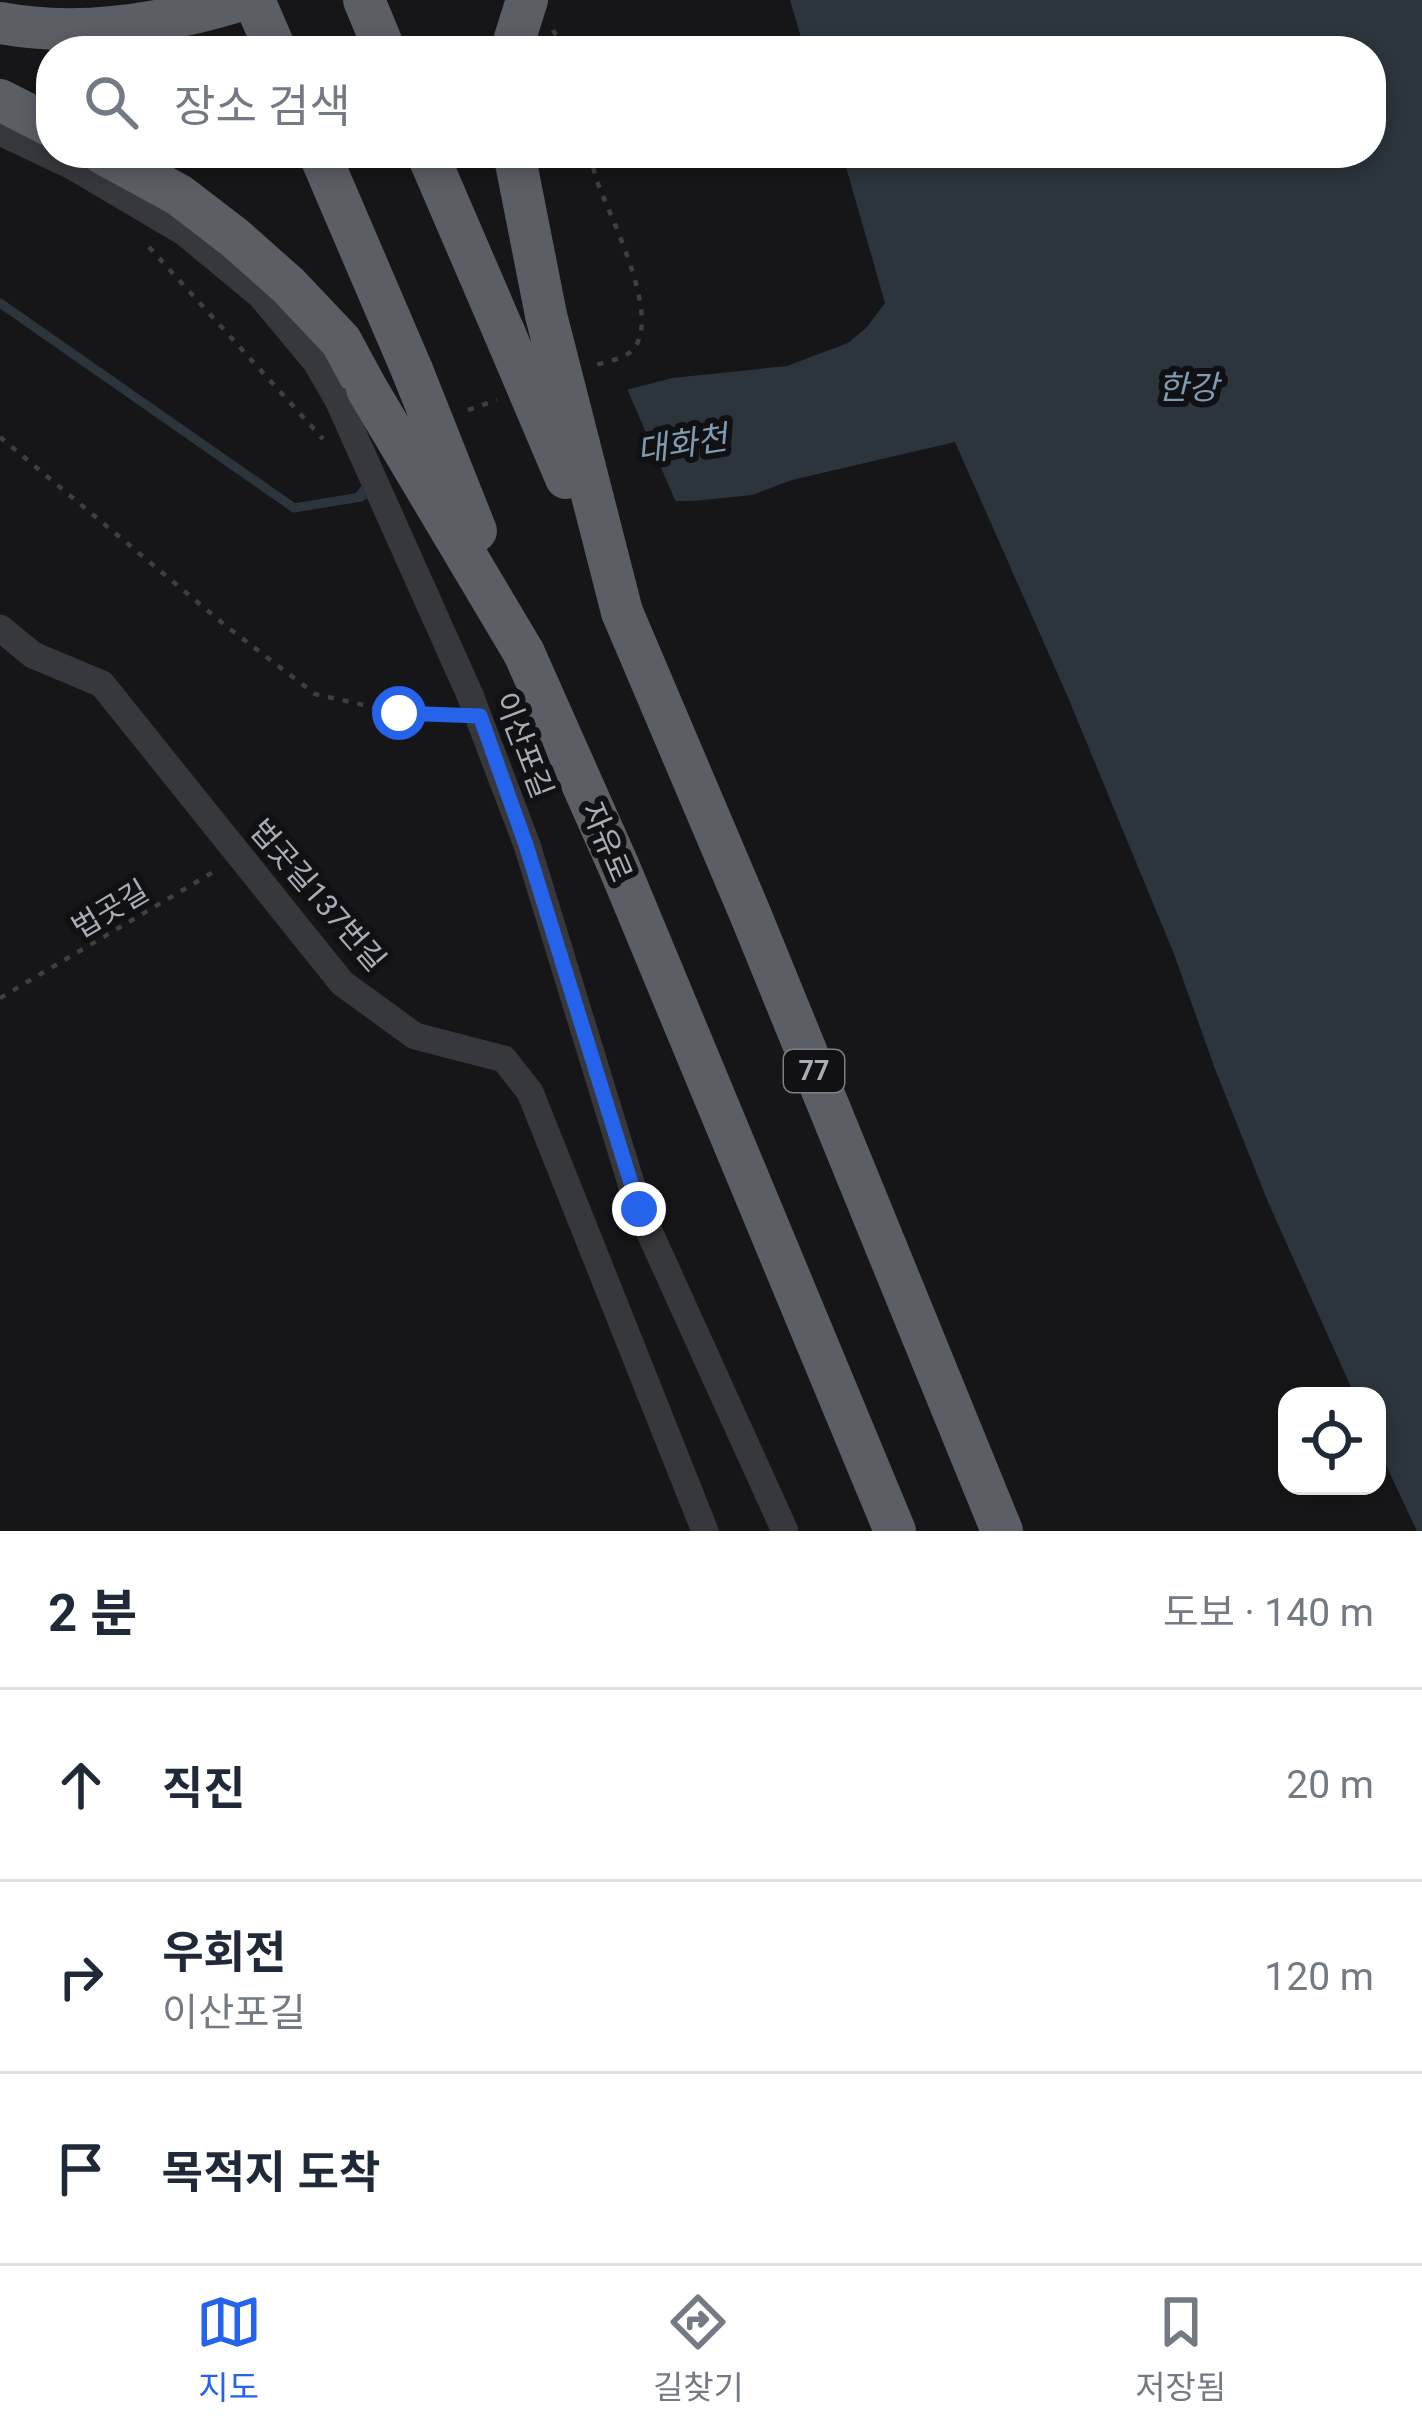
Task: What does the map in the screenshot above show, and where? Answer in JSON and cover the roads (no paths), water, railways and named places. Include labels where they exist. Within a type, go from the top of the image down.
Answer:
[{"type":"highway","points":[[9,25],[95,28],[189,16],[242,0]]},
{"type":"highway","points":[[254,0],[270,36]]},
{"type":"highway","points":[[364,0],[379,36]]},
{"type":"highway","points":[[377,0],[383,36]]},
{"type":"highway","points":[[516,36],[527,0]]},
{"type":"highway","points":[[0,100],[36,118]]},
{"type":"highway","points":[[130,168],[179,195],[288,285],[341,340],[353,394],[524,653]]},
{"type":"highway","name":"자유로","points":[[326,168],[524,653],[619,867],[895,1531]]},
{"type":"highway","name":"77","points":[[434,168],[749,911],[1002,1531]]},
{"type":"highway","points":[[517,168],[546,315],[622,612]]},
{"type":"street","name":"이산포길","points":[[0,132],[36,149]]},
{"type":"street","name":"이산포길","points":[[75,168],[185,233],[260,295],[316,362],[353,394],[526,845],[639,1209],[785,1531]]},
{"type":"street","name":"법곳길137번길","points":[[0,628],[33,655],[102,684],[342,983],[415,1036],[504,1059],[530,1092],[705,1531]]},
{"type":"water","name":"한강","points":[[790,0],[1422,0],[1422,1531],[1417,1531],[1386,1465],[1386,1387],[1351,1387],[1268,1202],[1174,954],[1067,695],[955,442],[792,480],[752,495],[693,501],[351,499],[363,484],[622,391],[672,378],[787,366],[848,343],[885,303],[846,168],[1386,168],[1386,36],[801,36]]},
{"type":"waterway","name":"대화천","points":[[0,303],[294,508],[361,497]]}]
